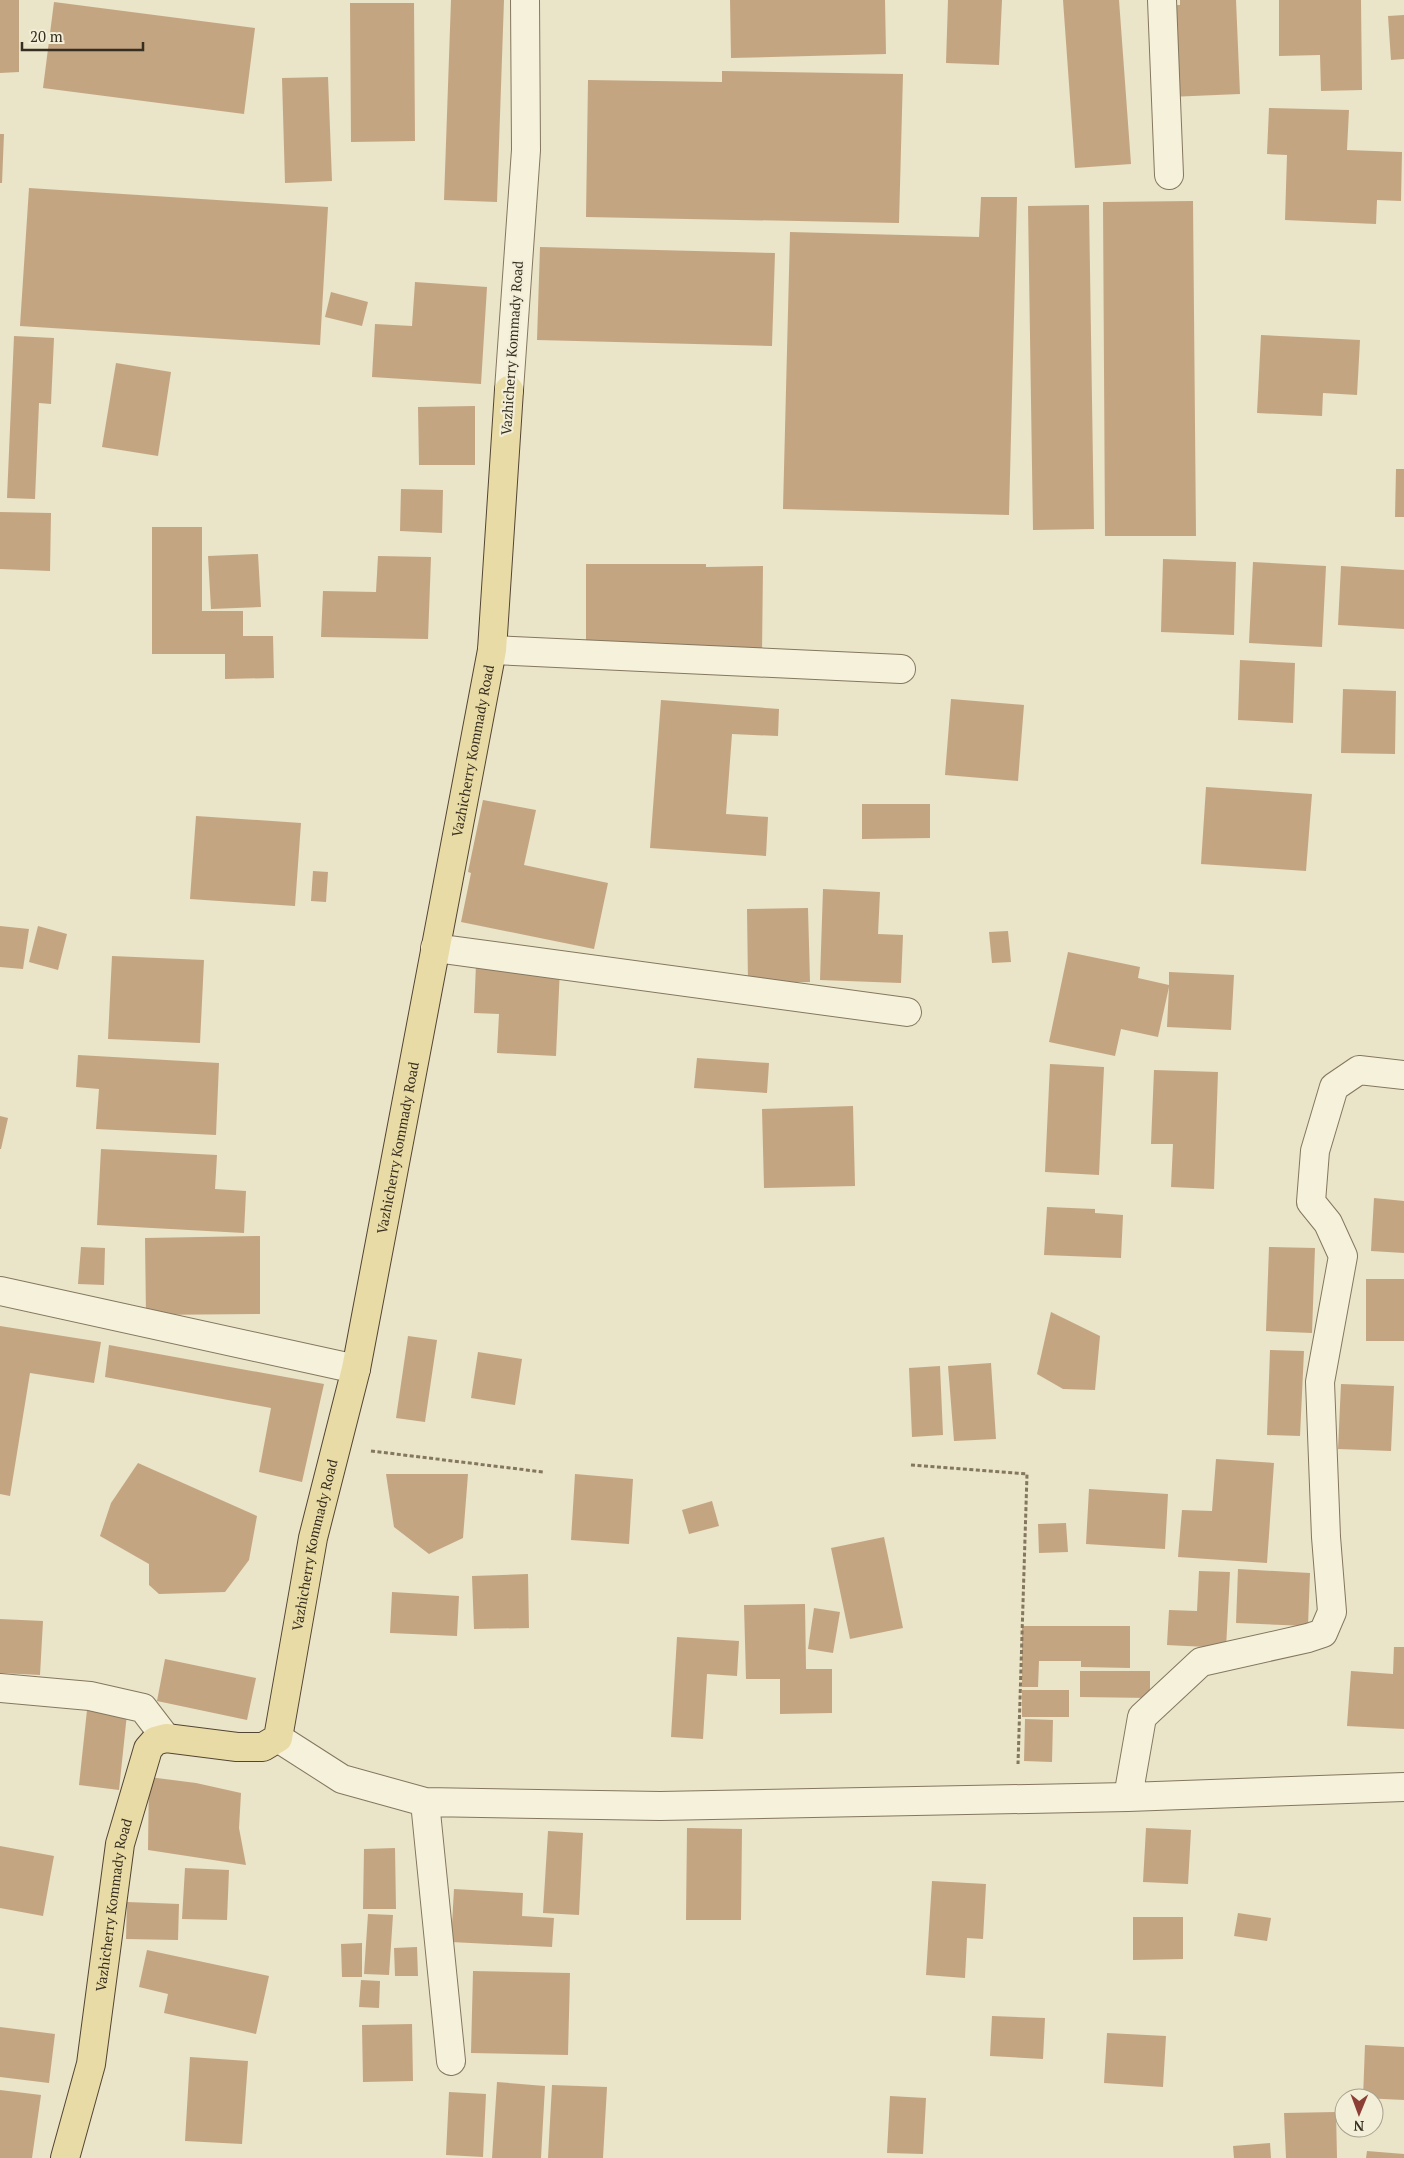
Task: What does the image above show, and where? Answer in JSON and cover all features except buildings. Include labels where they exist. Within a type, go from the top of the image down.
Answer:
[{"type":"main road","name":"Vazhicherry Kommady Road","points":[[278,1738],[313,1538],[356,1369],[492,650],[509,390]]},
{"type":"main road","name":"Vazhicherry Kommady Road","points":[[64,2158],[91,2064],[120,1844],[148,1749],[155,1741],[166,1738]]},
{"type":"main road","points":[[166,1738],[237,1747],[263,1747],[278,1738]]},
{"type":"street","name":"Vazhicherry Kommady Road","points":[[509,390],[526,150],[525,0]]},
{"type":"street","points":[[1162,0],[1169,175]]},
{"type":"street","points":[[492,650],[901,669]]},
{"type":"street","points":[[435,948],[907,1012]]},
{"type":"street","points":[[1128,1797],[1142,1717],[1201,1662],[1323,1633],[1332,1612],[1326,1537],[1320,1382],[1343,1256],[1328,1223],[1310,1202],[1315,1151],[1334,1087],[1359,1070],[1404,1075]]},
{"type":"street","points":[[0,1291],[356,1369]]},
{"type":"street","points":[[0,1688],[90,1696],[143,1708],[166,1738]]},
{"type":"street","points":[[278,1738],[342,1779],[425,1802],[660,1806],[1128,1797],[1404,1787]]},
{"type":"street","points":[[425,1802],[451,2061]]},
{"type":"path","points":[[336,1447],[543,1472]]},
{"type":"path","points":[[911,1465],[1027,1474],[1017,1799]]}]
